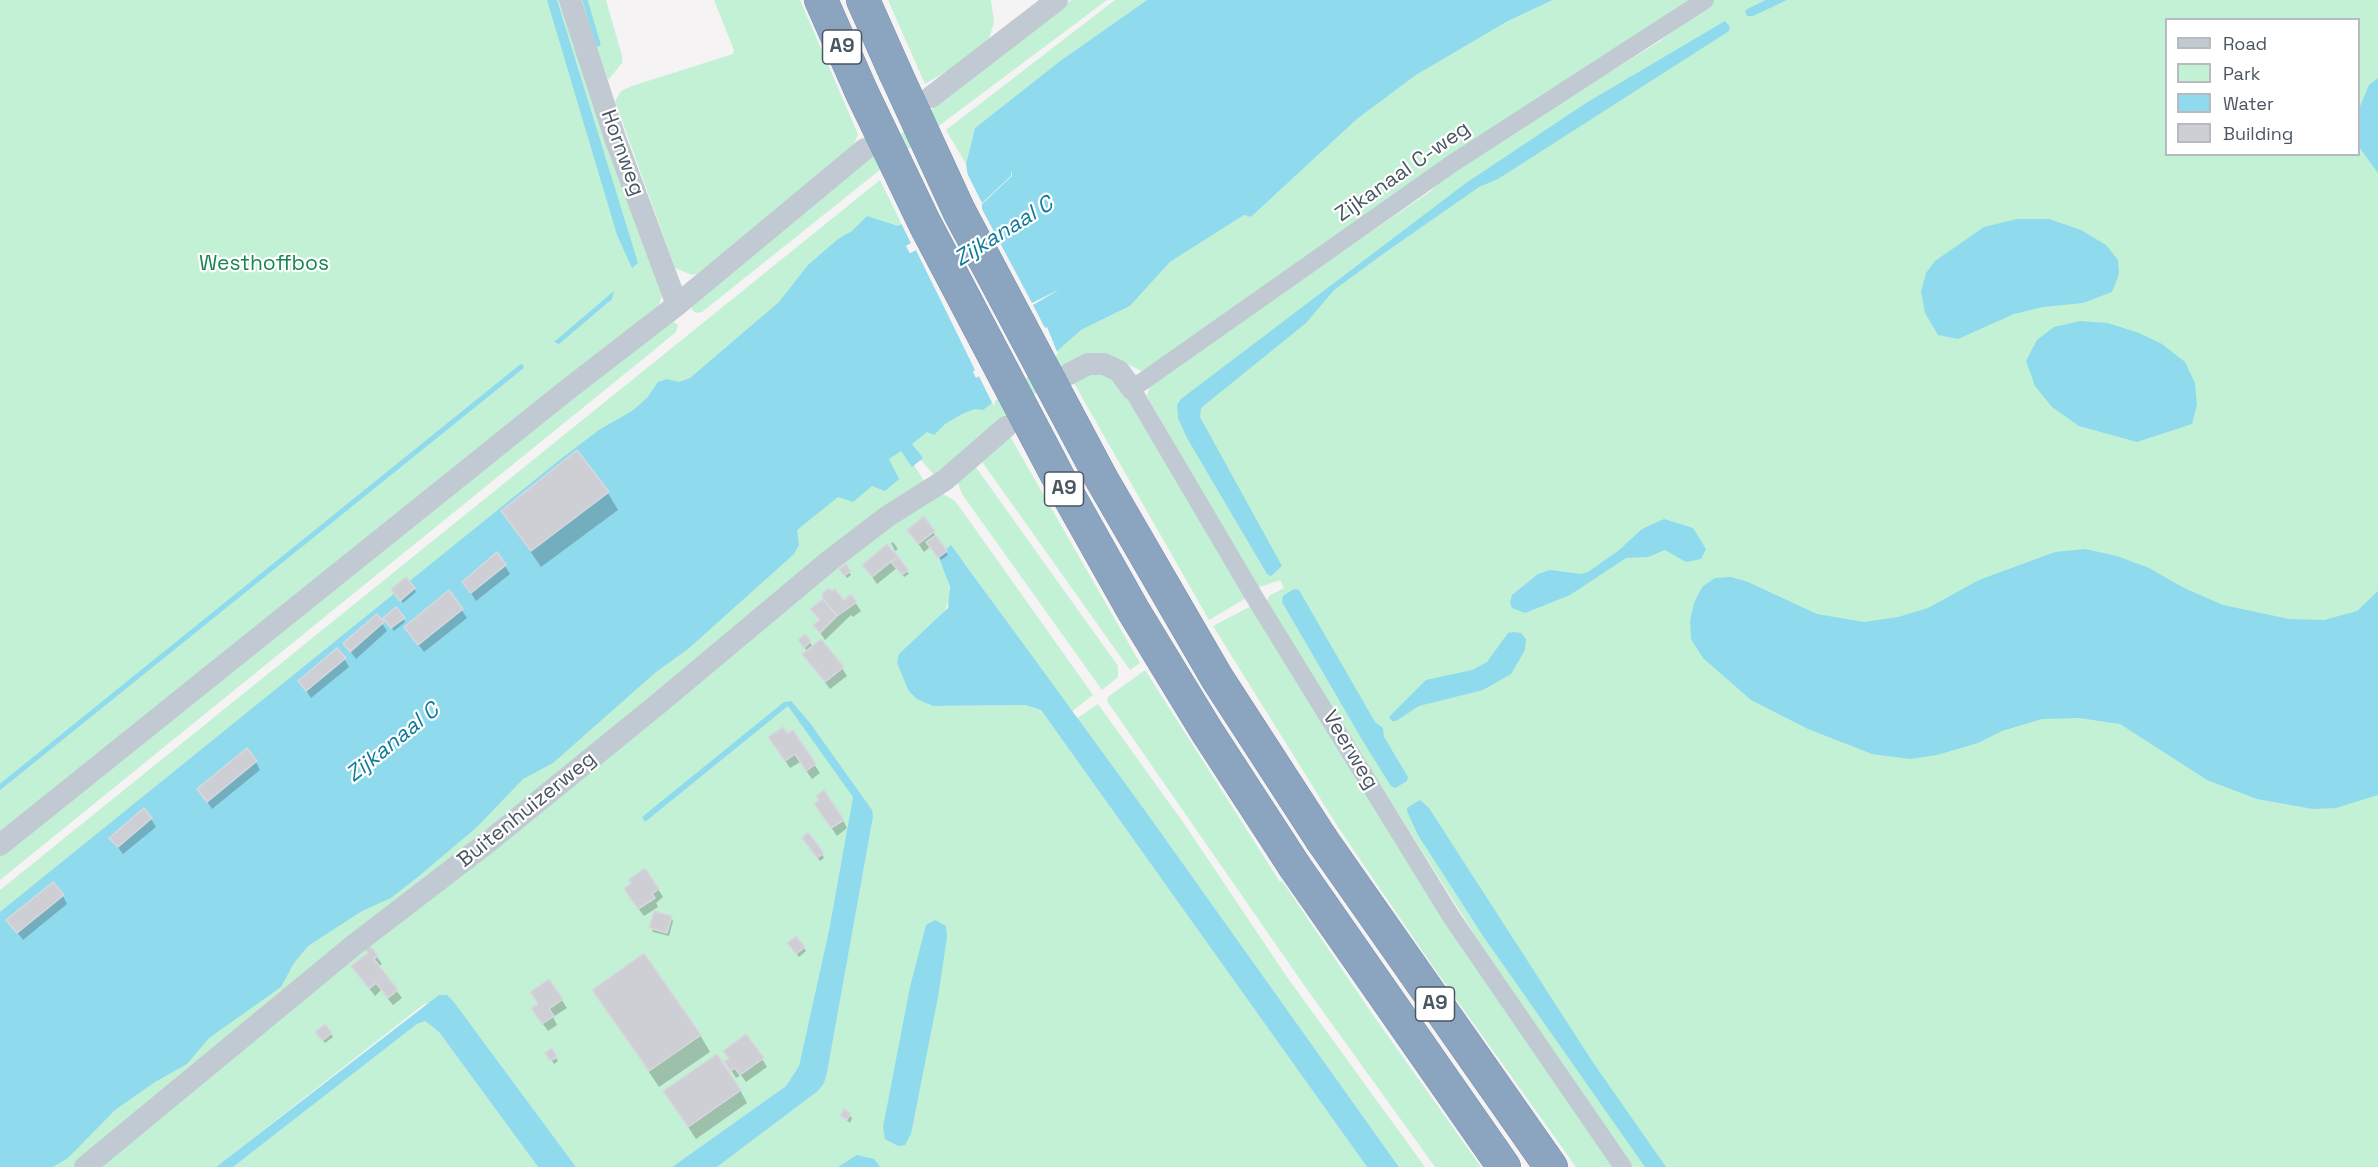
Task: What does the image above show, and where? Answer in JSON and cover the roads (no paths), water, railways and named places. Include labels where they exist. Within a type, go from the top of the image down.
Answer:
[{"type":"highway","name":"A9","points":[[821,0],[862,93],[925,224],[1056,475],[1139,620],[1295,867],[1504,1167]]},
{"type":"highway","name":"A9","points":[[863,0],[959,211],[1101,478],[1217,678],[1322,840],[1551,1167]]},
{"type":"street","name":"Hornweg","points":[[570,0],[615,138],[677,305]]},
{"type":"street","points":[[931,97],[1057,0]]},
{"type":"street","name":"Zijkanaal C-weg","points":[[1132,389],[1463,156],[1705,0]]},
{"type":"street","points":[[0,845],[567,390],[677,305],[865,149]]},
{"type":"street","name":"Veerweg","points":[[1069,374],[1082,365],[1104,364],[1119,371],[1132,389],[1255,598],[1452,918],[1623,1167]]},
{"type":"street","name":"Buitenhuizerweg","points":[[85,1167],[354,945],[487,843],[676,689],[828,561],[972,457],[1006,428]]},
{"type":"water","points":[[547,0],[557,0],[638,263],[632,268],[617,235]]},
{"type":"water","name":"Zijkanaal C","points":[[1147,0],[1553,0],[1508,21],[1416,75],[1357,119],[1251,217],[1244,215],[1170,262],[1130,306],[1081,330],[1055,353],[936,204],[969,184],[966,164],[975,128],[1060,61]]},
{"type":"water","points":[[1766,0],[1787,0],[1753,16],[1747,16],[1745,11]]},
{"type":"water","points":[[1725,21],[1730,27],[1729,31],[1498,179],[1479,187],[1334,290],[1306,323],[1201,408],[1200,417],[1282,566],[1271,576],[1267,574],[1187,438],[1178,418],[1177,405],[1181,399],[1466,183],[1586,103]]},
{"type":"water","points":[[2378,78],[2378,173],[2360,148],[2360,106],[2369,85]]},
{"type":"water","name":"Zijkanaal C","points":[[867,216],[898,226],[902,224],[911,243],[906,246],[910,253],[916,250],[976,370],[973,372],[976,377],[979,376],[992,403],[983,410],[975,409],[962,414],[945,424],[934,435],[927,432],[912,444],[923,458],[912,467],[901,451],[889,459],[899,479],[885,491],[872,486],[853,502],[838,497],[797,530],[799,545],[794,554],[688,649],[656,672],[553,763],[523,779],[477,827],[391,898],[362,911],[308,946],[294,963],[281,987],[209,1038],[187,1064],[155,1082],[115,1110],[68,1158],[53,1167],[0,1167],[0,912],[562,458],[599,430],[632,411],[647,398],[658,382],[667,379],[679,382],[690,378],[779,302],[808,265],[838,239],[852,231]]},
{"type":"water","points":[[2017,219],[2049,219],[2081,230],[2106,245],[2118,260],[2119,274],[2112,292],[2083,303],[2043,307],[2014,314],[1958,339],[1938,335],[1925,313],[1921,291],[1926,273],[1935,261],[1984,227]]},
{"type":"water","points":[[614,291],[612,299],[559,344],[554,342]]},
{"type":"water","points":[[2080,321],[2108,323],[2139,333],[2162,344],[2185,362],[2195,383],[2197,405],[2192,424],[2137,442],[2079,426],[2052,407],[2035,386],[2026,361],[2037,340],[2054,327]]},
{"type":"water","points":[[1664,519],[1693,528],[1706,549],[1701,559],[1686,562],[1665,550],[1648,557],[1626,558],[1570,595],[1525,613],[1512,608],[1510,602],[1512,595],[1538,574],[1550,570],[1581,574],[1588,572],[1618,551],[1642,529]]},
{"type":"water","points":[[951,545],[1149,816],[1399,1167],[1367,1167],[1041,710],[1025,705],[933,706],[917,699],[908,690],[897,663],[899,654],[948,608],[950,587],[938,555]]},
{"type":"water","points":[[2085,549],[2117,556],[2149,568],[2184,588],[2223,605],[2289,619],[2324,620],[2357,611],[2378,591],[2378,795],[2336,808],[2313,809],[2257,799],[2207,780],[2120,724],[2079,718],[2042,719],[2002,731],[1978,743],[1937,755],[1910,759],[1872,754],[1808,729],[1751,700],[1703,658],[1691,639],[1690,621],[1694,603],[1702,587],[1715,578],[1731,577],[1748,582],[1817,614],[1864,622],[1898,617],[1928,608],[1979,580],[2055,552]]},
{"type":"water","points":[[1294,589],[1299,590],[1375,722],[1383,728],[1384,737],[1408,777],[1407,781],[1395,788],[1391,786],[1364,743],[1282,602],[1283,596]]},
{"type":"water","points":[[1508,633],[1521,633],[1526,639],[1525,650],[1511,674],[1483,690],[1419,706],[1396,721],[1392,721],[1389,717],[1426,680],[1472,670],[1487,662]]},
{"type":"water","points":[[791,701],[810,723],[872,810],[873,817],[827,1073],[818,1091],[717,1167],[672,1167],[786,1086],[799,1066],[829,930],[853,797],[788,706],[645,822],[642,817],[784,702]]},
{"type":"water","points":[[1420,800],[1429,808],[1592,1061],[1666,1167],[1645,1167],[1483,936],[1418,835],[1407,808]]},
{"type":"water","points":[[935,920],[946,926],[947,937],[938,997],[911,1134],[905,1145],[898,1146],[885,1139],[883,1127],[910,987],[926,925]]},
{"type":"water","points":[[439,995],[447,995],[454,1002],[576,1167],[538,1167],[439,1032],[425,1021],[417,1024],[233,1167],[216,1167]]},
{"type":"water","points":[[857,1155],[874,1159],[880,1167],[838,1167]]},
{"type":"waterway","points":[[585,0],[598,44]]},
{"type":"waterway","points":[[0,787],[521,367]]},
{"type":"park label","name":"Westhoffbos","points":[[264,264]]}]
